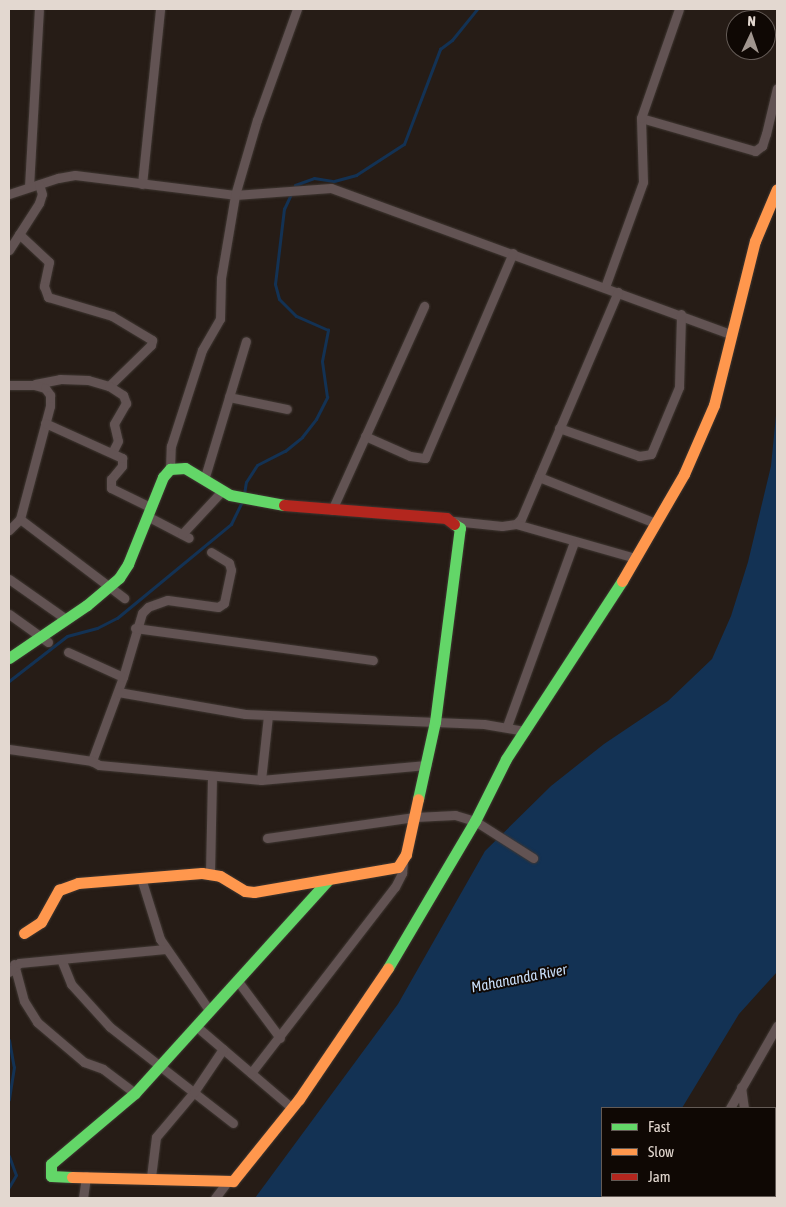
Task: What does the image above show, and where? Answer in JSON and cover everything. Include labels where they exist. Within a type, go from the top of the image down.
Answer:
[{"type":"street","points":[[142,184],[160,9]]},
{"type":"street","points":[[170,469],[169,454],[202,350],[220,319],[221,278],[235,195],[257,120],[297,9]]},
{"type":"street","points":[[605,287],[643,182],[641,118],[679,9]]},
{"type":"street","points":[[29,187],[39,10]]},
{"type":"street","points":[[641,118],[755,151],[762,146],[777,88]]},
{"type":"street","points":[[9,194],[76,175],[235,195],[297,192],[322,188],[339,190],[730,334]]},
{"type":"street","points":[[9,250],[40,204],[42,194],[39,184]]},
{"type":"street","points":[[328,880],[135,1093],[51,1165],[52,1176],[234,1180],[292,1108],[380,982],[475,821],[506,759],[656,523],[707,427],[755,241],[777,189]]},
{"type":"street","points":[[19,234],[49,262],[44,286],[48,297],[112,316],[152,340],[151,345],[109,386]]},
{"type":"street","points":[[365,436],[410,456],[425,458],[513,253]]},
{"type":"street","points":[[516,524],[525,512],[618,292]]},
{"type":"street","points":[[332,510],[424,306]]},
{"type":"street","points":[[559,428],[639,456],[651,454],[680,386],[680,314]]},
{"type":"street","points":[[204,480],[246,341]]},
{"type":"street","points":[[9,385],[34,384],[70,378],[109,386],[126,400],[114,424],[118,441],[112,453]]},
{"type":"street","points":[[9,530],[20,519],[45,423],[50,395],[45,388],[34,384]]},
{"type":"street","points":[[229,397],[287,409]]},
{"type":"street","points":[[45,423],[112,453],[122,462],[112,479],[110,488],[186,536],[226,493]]},
{"type":"street","points":[[9,658],[44,639],[66,619],[110,589],[128,564],[163,477],[170,469],[185,468],[226,493],[254,501],[454,521],[516,524],[634,558]]},
{"type":"street","points":[[539,477],[656,523]]},
{"type":"street","points":[[20,519],[124,598]]},
{"type":"street","points":[[251,1073],[280,1038],[395,887],[402,873],[403,861],[415,817],[435,722],[460,528],[454,521]]},
{"type":"street","points":[[507,726],[574,542]]},
{"type":"street","points":[[92,761],[123,678],[140,612],[167,600],[218,607],[224,603],[231,570],[229,563],[211,552]]},
{"type":"street","points":[[9,578],[66,619]]},
{"type":"street","points":[[9,614],[44,639]]},
{"type":"street","points":[[135,628],[373,660]]},
{"type":"street","points":[[68,652],[123,678]]},
{"type":"street","points":[[118,692],[268,716],[507,726],[525,731]]},
{"type":"street","points":[[261,780],[268,716]]},
{"type":"street","points":[[9,749],[92,761],[99,765],[261,780],[426,765]]},
{"type":"street","points":[[210,873],[212,776]]},
{"type":"street","points":[[267,838],[415,817],[455,815],[475,821],[534,858]]},
{"type":"street","points":[[24,933],[40,922],[54,895],[66,886],[210,873],[245,891],[392,870],[403,861]]},
{"type":"street","points":[[141,878],[165,949],[209,1010]]},
{"type":"street","points":[[135,1093],[103,1068],[84,1062],[37,1022],[24,1002],[11,968],[61,959],[165,949]]},
{"type":"street","points":[[61,959],[71,984],[107,1024],[232,1123]]},
{"type":"street","points":[[237,980],[280,1038]]},
{"type":"street","points":[[196,1026],[292,1108]]},
{"type":"street","points":[[731,1107],[777,1026]]},
{"type":"street","points":[[151,1177],[156,1137],[194,1092],[223,1049]]},
{"type":"street","points":[[741,1087],[744,1107]]},
{"type":"street","points":[[83,1198],[86,1176]]},
{"type":"street","points":[[216,1198],[228,1181]]},
{"type":"water","name":"Mahananda River","points":[[777,405],[777,972],[739,1014],[683,1107],[601,1107],[601,1197],[642,1197],[255,1198],[398,1004],[485,851],[551,786],[604,744],[668,701],[712,659],[731,616],[748,562],[771,466]]},
{"type":"waterway","points":[[244,494],[246,482],[257,465],[285,451],[302,437],[316,419],[327,397],[322,361],[328,330],[296,316],[279,299],[275,284],[284,209],[295,185],[314,178],[334,181],[356,175],[404,144],[440,49],[452,40],[477,9]]},
{"type":"waterway","points":[[9,681],[67,636],[97,628],[117,618],[231,524],[242,501]]},
{"type":"waterway","points":[[9,1040],[14,1067],[9,1100]]},
{"type":"waterway","points":[[9,1156],[16,1175],[9,1187]]},
{"type":"traffic: fast","points":[[9,658],[87,605],[119,578],[128,564],[163,477],[170,469],[185,468],[230,495],[284,505]]},
{"type":"traffic: fast","points":[[418,799],[435,722],[460,528],[454,524]]},
{"type":"traffic: fast","points":[[388,968],[475,821],[506,759],[622,581]]},
{"type":"traffic: fast","points":[[72,1177],[51,1176],[51,1164],[135,1093],[328,880]]},
{"type":"traffic: slow","points":[[622,581],[684,474],[714,405],[755,241],[777,189]]},
{"type":"traffic: slow","points":[[24,933],[41,922],[59,890],[78,883],[202,873],[220,876],[245,891],[254,892],[398,867],[406,854],[418,799]]},
{"type":"traffic: slow","points":[[72,1177],[233,1181],[299,1099],[388,968]]},
{"type":"traffic: jam","points":[[284,505],[446,518],[454,524]]}]
